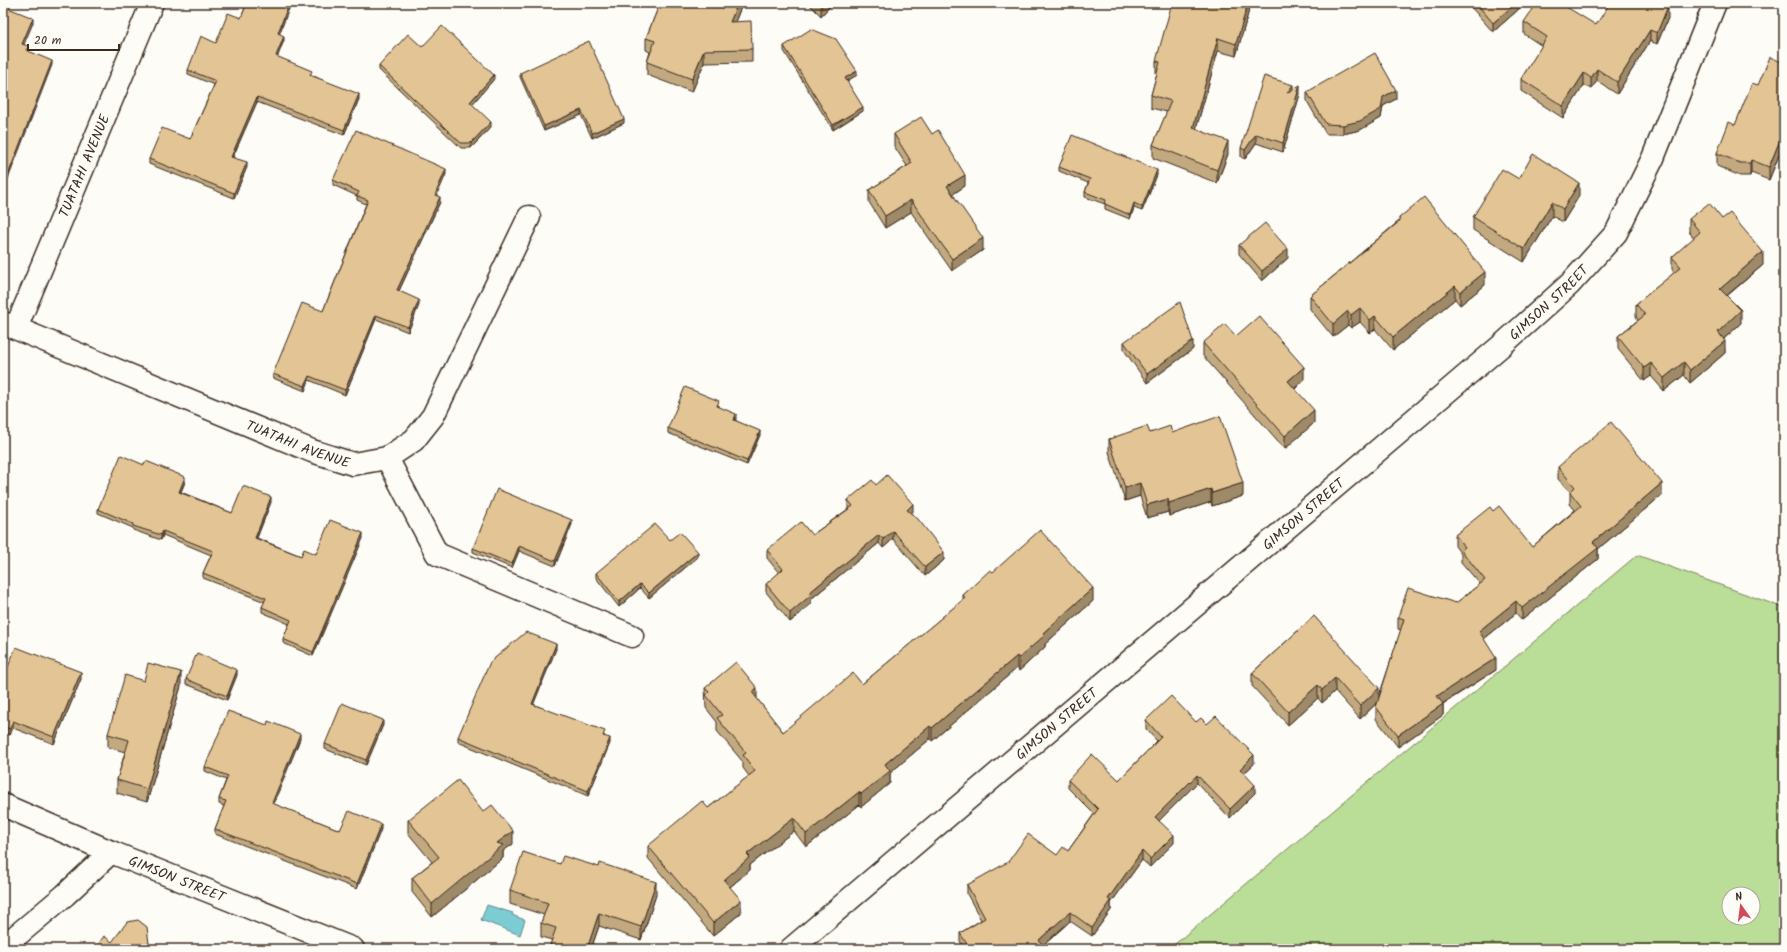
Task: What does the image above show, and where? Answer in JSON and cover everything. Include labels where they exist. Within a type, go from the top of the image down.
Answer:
[{"type":"street","name":"TUATAHI AVENUE","points":[[152,3],[10,326],[312,451],[353,464],[387,458],[414,440],[433,416],[529,217]]},
{"type":"street","name":"GIMSON STREET","points":[[791,949],[1502,345],[1570,284],[1616,233],[1653,158],[1716,3]]},
{"type":"street","points":[[387,458],[437,554],[632,636]]},
{"type":"street","name":"GIMSON STREET","points":[[3,805],[111,852],[353,949]]},
{"type":"street","points":[[3,947],[65,895],[111,852]]},
{"type":"green space","points":[[1637,555],[1784,608],[1784,949],[1169,949]]},
{"type":"water","points":[[487,905],[513,913],[512,915],[525,920],[520,935],[481,920]]},
{"type":"building","points":[[247,3],[289,3],[278,33],[284,36],[276,56],[312,71],[310,75],[359,94],[344,130],[257,97],[231,157],[247,162],[234,193],[149,159],[162,128],[190,139],[216,81],[188,70],[201,36],[216,43],[228,13],[241,18]]},
{"type":"building","points":[[660,3],[738,3],[730,22],[751,21],[752,49],[704,50],[692,79],[647,62],[655,41],[646,38]]},
{"type":"building","points":[[1172,3],[1248,3],[1236,44],[1218,38],[1193,128],[1228,141],[1217,170],[1153,145],[1171,101],[1151,95],[1160,62],[1156,61]]},
{"type":"building","points":[[1476,3],[1516,3],[1493,23]]},
{"type":"building","points":[[1537,3],[1560,3],[1596,25],[1610,3],[1661,3],[1668,6],[1657,33],[1650,30],[1617,82],[1597,69],[1591,78],[1584,73],[1563,106],[1521,79],[1547,37],[1524,22]]},
{"type":"building","points":[[3,6],[33,18],[22,44],[28,46],[26,50],[52,61],[3,188]]},
{"type":"building","points":[[442,26],[494,75],[470,102],[491,122],[471,143],[461,143],[379,66],[408,34],[422,47]]},
{"type":"building","points":[[811,29],[836,39],[857,71],[845,78],[863,107],[833,125],[784,46]]},
{"type":"building","points":[[589,41],[624,119],[592,133],[581,110],[544,126],[520,73]]},
{"type":"building","points":[[1375,53],[1396,90],[1383,97],[1381,109],[1360,121],[1343,125],[1326,124],[1307,92]]},
{"type":"building","points":[[1770,57],[1784,63],[1784,130],[1769,167],[1751,160],[1750,163],[1740,163],[1717,153],[1729,122],[1735,125],[1752,83],[1758,85]]},
{"type":"building","points":[[1264,76],[1293,85],[1287,93],[1300,85],[1283,143],[1256,134],[1245,150],[1241,148]]},
{"type":"building","points":[[921,117],[932,134],[938,130],[965,175],[947,186],[983,238],[952,259],[911,200],[885,216],[869,190],[912,163],[894,134]]},
{"type":"building","points":[[356,130],[446,169],[435,195],[440,197],[397,290],[419,300],[408,327],[376,315],[345,390],[309,376],[305,386],[273,374],[302,303],[323,311],[368,200],[357,196],[359,192],[333,180]]},
{"type":"building","points":[[1072,135],[1157,170],[1142,207],[1134,203],[1130,215],[1105,204],[1106,200],[1085,192],[1090,179],[1059,167]]},
{"type":"building","points":[[1533,154],[1579,183],[1563,209],[1552,202],[1524,249],[1473,217],[1502,169],[1519,179]]},
{"type":"building","points":[[1424,197],[1485,272],[1460,292],[1455,286],[1393,337],[1375,316],[1370,320],[1360,308],[1351,315],[1348,311],[1333,324],[1310,296],[1401,220],[1399,218]]},
{"type":"building","points":[[1709,203],[1722,219],[1730,213],[1763,252],[1720,289],[1741,310],[1718,332],[1725,341],[1690,370],[1684,362],[1664,378],[1651,363],[1644,368],[1618,336],[1645,315],[1636,304],[1681,267],[1672,257],[1700,232],[1689,219]]},
{"type":"building","points":[[1265,223],[1288,249],[1262,271],[1239,245]]},
{"type":"building","points":[[1180,302],[1193,341],[1147,374],[1124,342]]},
{"type":"building","points":[[1259,316],[1304,367],[1288,381],[1314,410],[1285,436],[1203,343],[1225,324],[1236,336]]},
{"type":"building","points":[[685,387],[719,401],[717,406],[736,414],[734,420],[760,431],[747,461],[668,428]]},
{"type":"building","points":[[1220,416],[1243,483],[1212,493],[1211,489],[1169,503],[1168,499],[1147,505],[1140,483],[1125,488],[1109,439],[1147,426],[1150,433],[1170,426],[1172,433]]},
{"type":"building","points":[[1611,422],[1662,483],[1593,542],[1598,548],[1522,608],[1516,601],[1479,631],[1496,658],[1437,696],[1443,704],[1398,735],[1376,707],[1404,619],[1398,617],[1408,588],[1456,603],[1485,580],[1461,550],[1465,547],[1455,535],[1490,507],[1493,511],[1499,506],[1532,547],[1581,506],[1570,492],[1575,487],[1558,467]]},
{"type":"building","points":[[121,455],[144,465],[146,461],[185,477],[179,492],[232,513],[243,486],[271,497],[255,538],[301,556],[304,549],[316,554],[330,520],[363,533],[313,652],[283,639],[291,620],[262,607],[266,598],[203,573],[213,551],[163,531],[161,535],[133,526],[133,524],[98,509]]},
{"type":"building","points":[[887,475],[913,504],[907,510],[918,519],[944,552],[925,567],[893,531],[883,539],[879,535],[809,593],[811,595],[790,613],[766,584],[783,569],[767,550],[801,522],[812,535],[853,506],[848,500],[872,480],[876,485]]},
{"type":"building","points":[[497,489],[572,520],[555,561],[519,546],[512,564],[473,548]]},
{"type":"building","points":[[655,524],[670,540],[680,532],[698,552],[649,593],[640,584],[619,602],[596,573]]},
{"type":"building","points":[[1040,530],[1093,588],[1043,633],[1045,635],[1019,658],[1017,656],[932,728],[930,726],[885,764],[890,771],[861,794],[859,792],[806,834],[794,818],[747,854],[750,857],[724,880],[741,900],[713,923],[648,846],[702,801],[708,808],[755,771],[743,755],[746,753],[717,718],[722,715],[706,695],[709,692],[705,688],[736,662],[757,688],[752,692],[783,732],[853,673],[862,684],[965,598],[963,595],[990,570],[993,572]]},
{"type":"building","points":[[1314,616],[1379,688],[1360,706],[1335,678],[1322,690],[1318,685],[1288,712],[1252,673]]},
{"type":"building","points":[[526,632],[556,644],[532,704],[605,731],[603,736],[610,738],[588,791],[458,737],[490,662]]},
{"type":"building","points":[[16,647],[81,672],[54,737],[13,721],[10,729],[3,726],[3,677]]},
{"type":"building","points":[[197,653],[237,670],[227,696],[186,679]]},
{"type":"building","points":[[148,663],[181,672],[147,789],[117,780],[129,740],[108,734],[125,675],[144,681]]},
{"type":"building","points":[[1171,696],[1196,722],[1201,718],[1207,724],[1216,716],[1254,755],[1240,769],[1255,785],[1230,809],[1197,775],[1155,817],[1174,835],[1150,859],[1142,851],[1108,899],[1111,901],[1092,928],[1070,912],[1039,940],[1045,949],[964,949],[968,946],[960,933],[985,918],[967,885],[1008,862],[1028,834],[1057,855],[1063,847],[1068,851],[1098,809],[1068,780],[1092,754],[1119,780],[1161,737],[1146,720]]},
{"type":"building","points":[[342,703],[383,720],[366,760],[325,744]]},
{"type":"building","points":[[228,711],[267,725],[268,721],[300,734],[272,803],[340,830],[349,811],[381,824],[357,884],[215,829],[226,801],[219,799],[228,776],[205,767]]},
{"type":"building","points":[[458,780],[483,812],[492,805],[513,831],[497,843],[503,845],[432,904],[412,878],[439,857],[408,820]]},
{"type":"building","points":[[523,852],[560,864],[563,856],[599,867],[600,863],[656,882],[641,927],[599,913],[587,949],[562,949],[550,945],[556,928],[541,923],[548,903],[510,890]]},
{"type":"building","points":[[138,920],[147,927],[149,944],[157,949],[95,949],[104,936],[112,942],[127,922]]},
{"type":"building","points":[[1110,945],[1114,949],[1106,949]]}]
